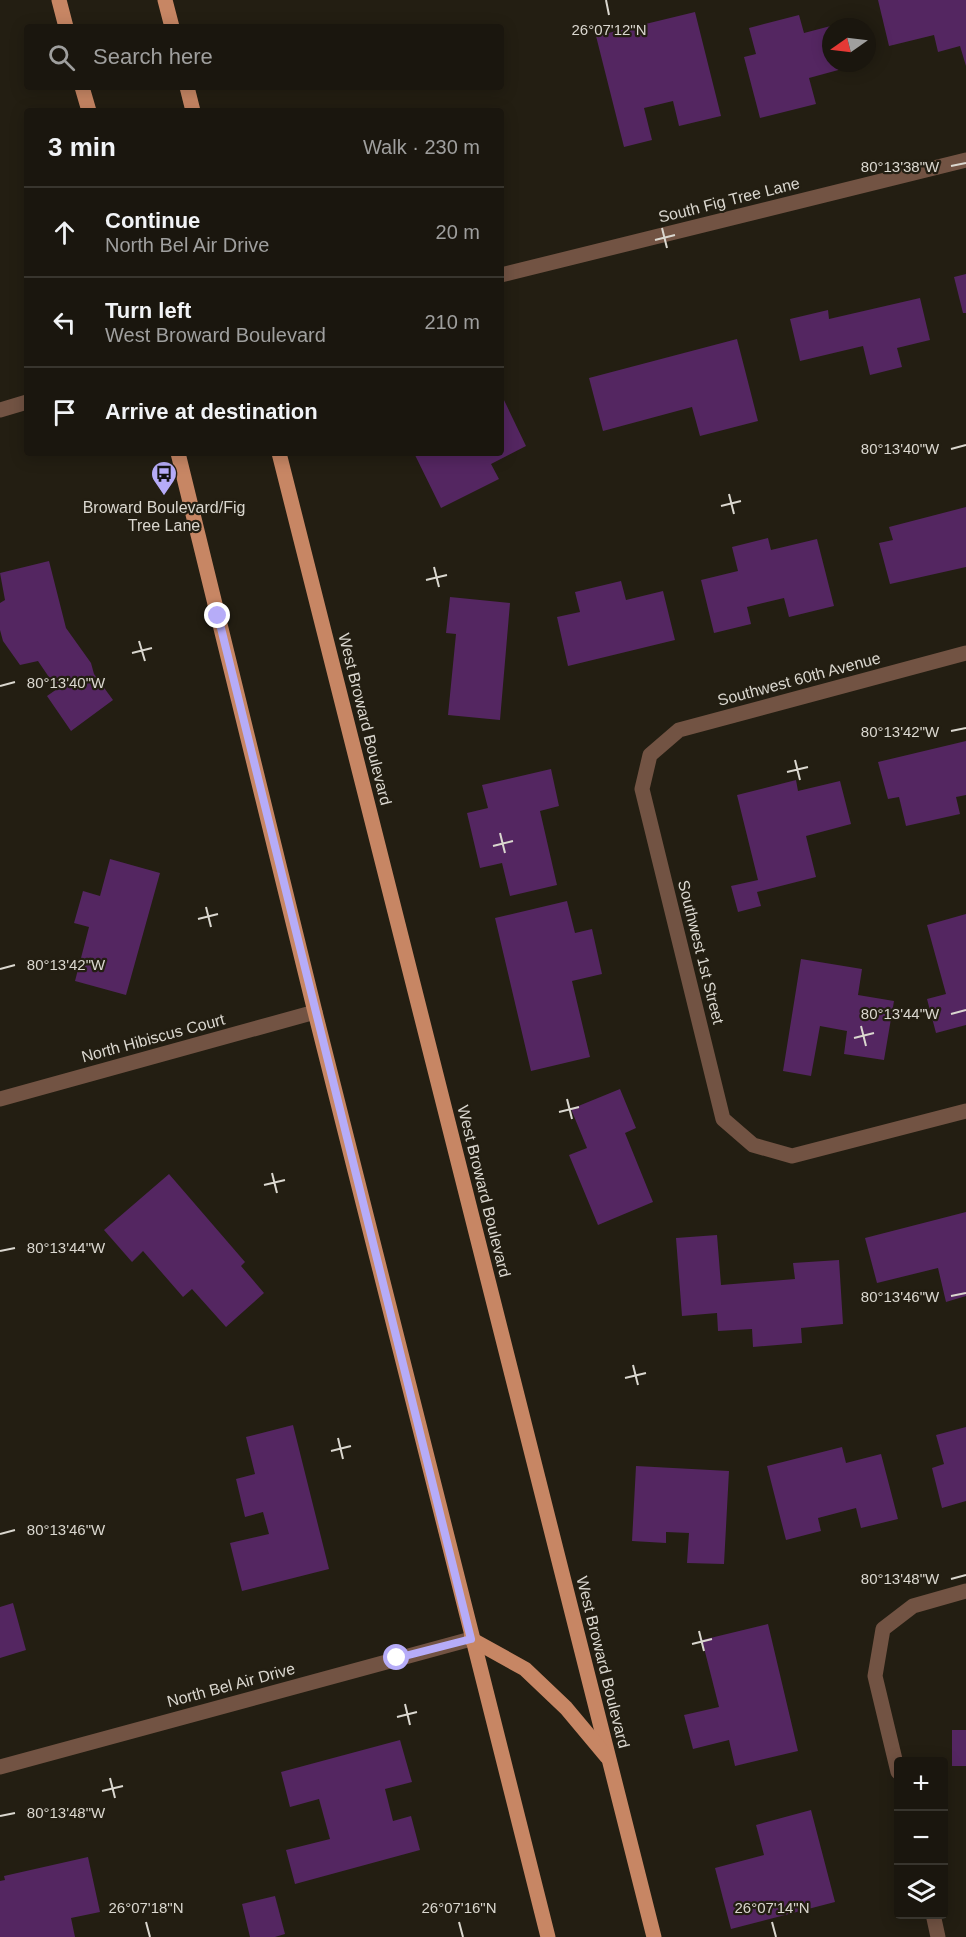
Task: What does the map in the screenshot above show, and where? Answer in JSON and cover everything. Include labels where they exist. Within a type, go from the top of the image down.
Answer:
[{"type":"main road","points":[[59,0],[65,24]]},
{"type":"main road","points":[[165,0],[171,24]]},
{"type":"main road","points":[[83,90],[87,108]]},
{"type":"main road","points":[[188,90],[192,108]]},
{"type":"main road","points":[[179,456],[471,1639],[548,1937]]},
{"type":"main road","name":"West Broward Boulevard","points":[[280,456],[654,1937]]},
{"type":"main road","points":[[471,1639],[525,1669],[566,1708],[609,1759]]},
{"type":"street","name":"South Fig Tree Lane","points":[[504,274],[966,160]]},
{"type":"street","points":[[0,410],[24,403]]},
{"type":"street","name":"Southwest 60th Avenue","points":[[650,755],[679,730],[966,653]]},
{"type":"street","name":"Southwest 1st Street","points":[[650,755],[642,789],[723,1119],[753,1145],[792,1156],[966,1110]]},
{"type":"street","name":"North Hibiscus Court","points":[[0,1099],[315,1012]]},
{"type":"street","points":[[894,1757],[875,1676],[883,1629],[913,1606],[966,1592]]},
{"type":"street","name":"North Bel Air Drive","points":[[0,1767],[471,1639]]},
{"type":"street","points":[[934,1919],[938,1937]]},
{"type":"building","points":[[878,0],[966,0],[966,66],[960,46],[938,52],[934,35],[889,46]]},
{"type":"building","points":[[695,12],[721,116],[679,126],[673,101],[644,108],[652,140],[624,147],[596,36]]},
{"type":"building","points":[[799,15],[804,33],[822,28],[822,72],[831,72],[809,78],[816,104],[760,118],[744,57],[756,54],[749,28]]},
{"type":"building","points":[[966,274],[966,313],[963,313],[954,277]]},
{"type":"building","points":[[920,298],[930,340],[897,348],[902,367],[870,375],[863,346],[800,361],[790,319],[828,310],[829,319]]},
{"type":"building","points":[[737,339],[758,421],[700,436],[692,407],[603,431],[589,378]]},
{"type":"building","points":[[504,400],[526,446],[491,464],[499,479],[441,508],[415,456],[504,456]]},
{"type":"building","points":[[966,507],[966,567],[890,584],[879,543],[893,540],[889,527]]},
{"type":"building","points":[[768,538],[771,550],[817,539],[834,606],[789,617],[784,598],[747,607],[751,624],[714,633],[701,580],[738,571],[732,547]]},
{"type":"building","points":[[49,561],[66,628],[91,663],[94,674],[113,700],[71,731],[47,696],[57,689],[38,661],[20,665],[3,641],[0,630],[0,603],[5,600],[0,573]]},
{"type":"building","points":[[621,581],[626,600],[663,591],[675,640],[568,666],[557,617],[580,612],[575,592]]},
{"type":"building","points":[[450,597],[510,603],[500,720],[448,715],[456,634],[446,633]]},
{"type":"building","points":[[966,741],[966,795],[956,797],[960,814],[906,826],[899,797],[888,799],[878,762]]},
{"type":"building","points":[[551,769],[559,806],[540,811],[557,885],[510,896],[502,863],[480,868],[467,813],[488,808],[482,785]]},
{"type":"building","points":[[796,780],[798,791],[840,781],[851,824],[806,836],[816,877],[757,892],[761,906],[738,912],[731,886],[758,880],[737,795]]},
{"type":"building","points":[[110,859],[160,873],[126,995],[75,981],[89,927],[74,923],[83,891],[100,896]]},
{"type":"building","points":[[567,901],[575,933],[592,929],[602,974],[572,981],[590,1057],[531,1071],[495,918]]},
{"type":"building","points":[[966,914],[966,1025],[936,1033],[927,999],[946,994],[927,925]]},
{"type":"building","points":[[801,959],[862,969],[858,995],[894,1001],[884,1060],[844,1054],[847,1031],[820,1026],[811,1076],[783,1071]]},
{"type":"building","points":[[620,1089],[636,1128],[625,1133],[653,1202],[598,1225],[569,1155],[587,1148],[571,1109]]},
{"type":"building","points":[[169,1174],[245,1262],[241,1266],[264,1293],[226,1327],[192,1289],[183,1297],[143,1251],[132,1262],[104,1230]]},
{"type":"building","points":[[966,1212],[966,1296],[946,1302],[938,1268],[877,1283],[865,1238]]},
{"type":"building","points":[[717,1235],[721,1285],[795,1279],[793,1263],[839,1260],[843,1324],[801,1328],[802,1343],[753,1347],[752,1329],[718,1331],[717,1313],[682,1316],[676,1238]]},
{"type":"building","points":[[293,1425],[329,1569],[242,1591],[230,1543],[269,1534],[263,1512],[245,1517],[236,1479],[255,1474],[246,1437]]},
{"type":"building","points":[[966,1427],[966,1501],[942,1508],[932,1468],[944,1464],[936,1435]]},
{"type":"building","points":[[842,1447],[846,1463],[881,1454],[898,1519],[861,1528],[856,1508],[818,1518],[821,1531],[786,1540],[767,1466]]},
{"type":"building","points":[[636,1466],[729,1471],[724,1564],[687,1563],[689,1533],[666,1532],[666,1543],[632,1541]]},
{"type":"building","points":[[13,1603],[26,1650],[0,1658],[0,1607]]},
{"type":"building","points":[[768,1624],[798,1751],[735,1766],[729,1740],[693,1749],[684,1715],[719,1707],[702,1640]]},
{"type":"building","points":[[952,1730],[966,1730],[966,1766],[952,1766]]},
{"type":"building","points":[[400,1740],[412,1782],[385,1789],[393,1821],[411,1816],[420,1850],[295,1884],[286,1850],[330,1839],[319,1799],[290,1807],[281,1772]]},
{"type":"building","points":[[811,1810],[835,1902],[731,1929],[715,1868],[764,1855],[756,1825]]},
{"type":"building","points":[[88,1857],[100,1912],[71,1918],[75,1937],[0,1937],[0,1881],[5,1880],[4,1876]]},
{"type":"building","points":[[275,1896],[285,1934],[275,1937],[250,1937],[242,1904]]},
{"type":"place","name":"Broward Boulevard/Fig Tree Lane","points":[[164,497]]},
{"type":"route","points":[[218,616],[471,1639],[397,1658]]}]
